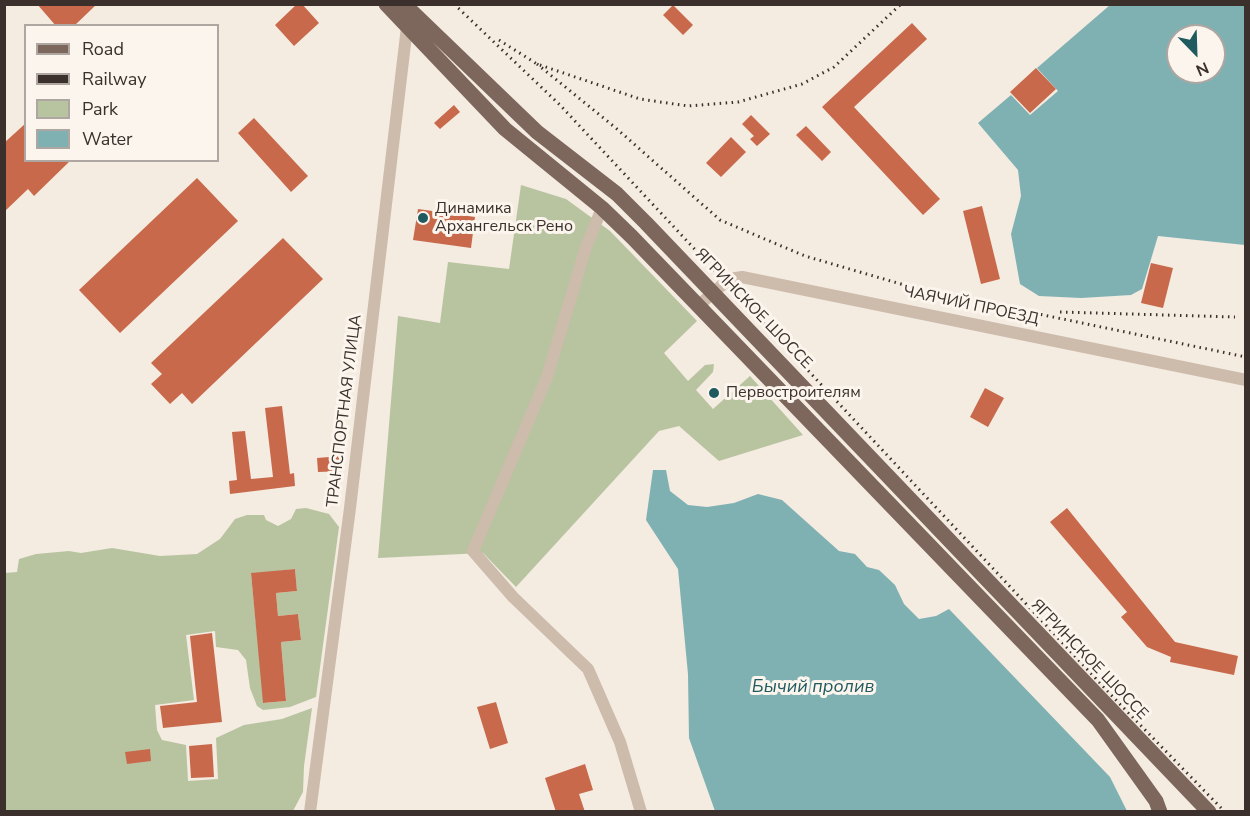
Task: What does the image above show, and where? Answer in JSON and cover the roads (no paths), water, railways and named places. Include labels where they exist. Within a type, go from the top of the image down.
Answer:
[{"type":"main road","name":"ЯГРИНСКОЕ ШОССЕ","points":[[386,4],[412,23],[537,132],[617,194],[1209,812]]},
{"type":"main road","name":"ЯГРИНСКОЕ ШОССЕ","points":[[404,4],[412,23],[505,129],[602,208],[1098,720],[1156,801],[1160,812]]},
{"type":"street","name":"ТРАНСПОРТНАЯ УЛИЦА","points":[[310,812],[412,23]]},
{"type":"street","points":[[602,208],[586,247],[547,377],[473,551],[513,597],[588,669],[620,742],[641,812]]},
{"type":"street","name":"ЧАЯЧИЙ ПРОЕЗД","points":[[698,306],[729,279],[742,277],[1245,380]]},
{"type":"water","points":[[1110,5],[1245,5],[1245,245],[1158,236],[1142,289],[1131,295],[1081,298],[1039,296],[1020,284],[1011,234],[1021,196],[1018,170],[978,123],[1011,95],[1030,115],[1058,91],[1037,68]]},
{"type":"water","name":"Бычий пролив","points":[[653,470],[666,470],[670,491],[688,505],[707,507],[734,503],[758,494],[782,500],[839,551],[855,554],[867,567],[879,570],[895,585],[904,604],[919,619],[936,616],[949,609],[1110,777],[1127,811],[715,811],[689,738],[688,674],[678,569],[646,520]]},
{"type":"railway","points":[[454,4],[560,105],[1114,698],[1225,812]]},
{"type":"railway","points":[[499,40],[537,64],[640,99],[688,106],[738,102],[802,84],[834,67],[901,4]]},
{"type":"railway","points":[[537,64],[617,129],[720,220],[805,256],[918,289],[1246,357]]},
{"type":"railway","points":[[1060,312],[1235,317]]},
{"type":"place","name":"Динамика Архангельск Рено","points":[[423,218]]},
{"type":"place","name":"Первостроителям","points":[[714,393]]}]
